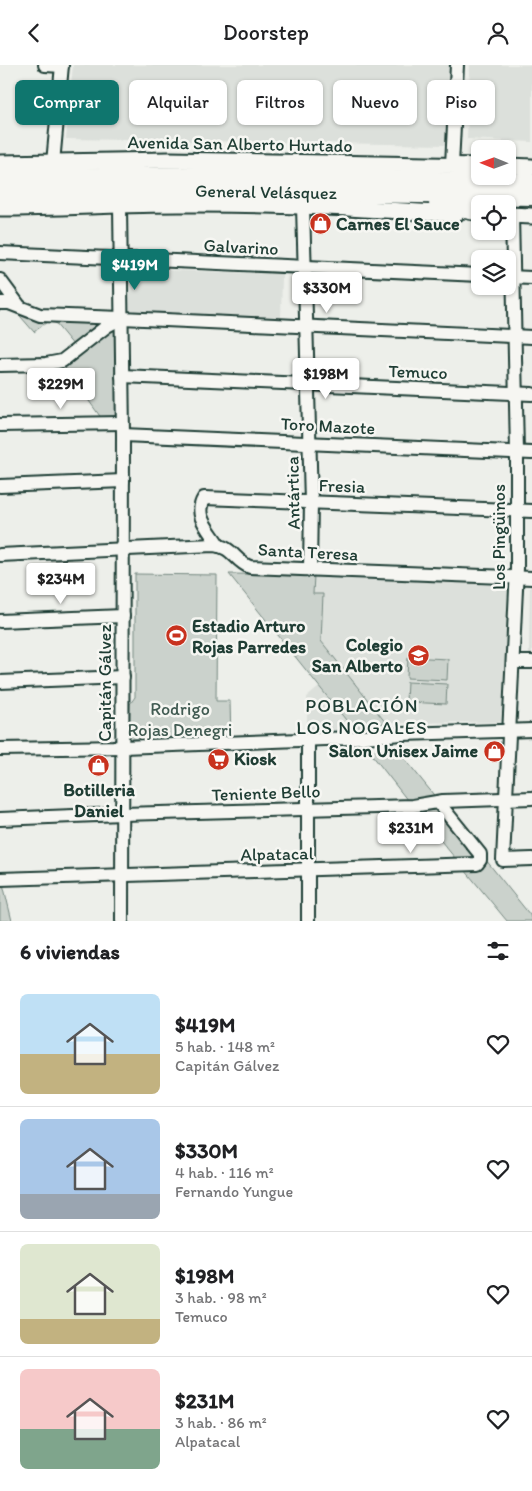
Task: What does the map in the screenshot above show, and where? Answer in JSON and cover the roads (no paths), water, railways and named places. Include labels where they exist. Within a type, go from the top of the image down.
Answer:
[{"type":"highway","name":"General Velásquez","points":[[0,178],[531,170]]},
{"type":"highway","name":"General Velásquez","points":[[0,194],[80,195],[198,190],[532,196]]},
{"type":"highway","points":[[360,193],[416,200],[471,211]]},
{"type":"main road","name":"Avenida San Alberto Hurtado","points":[[0,163],[169,160],[471,166]]},
{"type":"main road","points":[[516,167],[531,170]]},
{"type":"main road","points":[[0,208],[179,203],[471,213]]},
{"type":"main road","points":[[516,215],[532,216]]},
{"type":"street","points":[[45,65],[62,66],[53,163]]},
{"type":"street","points":[[452,165],[457,65]]},
{"type":"street","name":"Capitán Gálvez","points":[[120,206],[123,429],[122,921]]},
{"type":"street","name":"Antártica","points":[[303,206],[310,443],[310,570]]},
{"type":"street","name":"Galvarino","points":[[0,253],[471,275]]},
{"type":"street","points":[[516,277],[532,278]]},
{"type":"street","points":[[0,280],[20,307]]},
{"type":"street","name":"Los Pingüinos","points":[[512,295],[516,394],[517,578],[503,859],[532,859]]},
{"type":"street","points":[[0,303],[9,303],[40,315],[532,337]]},
{"type":"street","points":[[0,365],[46,364],[62,361],[107,326],[122,318]]},
{"type":"street","name":"Temuco","points":[[122,376],[532,394]]},
{"type":"street","name":"Toro Mazote","points":[[0,425],[123,429],[310,443],[532,453]]},
{"type":"street","points":[[0,486],[123,481]]},
{"type":"street","name":"Fresia","points":[[219,545],[199,515],[200,505],[204,498],[532,511]]},
{"type":"street","points":[[0,555],[219,545]]},
{"type":"street","name":"Santa Teresa","points":[[219,545],[229,549],[245,565],[250,567],[532,578]]},
{"type":"street","points":[[0,621],[122,616]]},
{"type":"street","points":[[514,662],[532,661]]},
{"type":"street","points":[[0,683],[122,677]]},
{"type":"street","points":[[0,749],[123,747],[351,738],[402,734],[532,731]]},
{"type":"street","points":[[308,739],[308,921]]},
{"type":"street","name":"Teniente Bello","points":[[0,819],[413,807],[438,803],[532,798]]},
{"type":"street","name":"Alpatacal","points":[[0,879],[477,865],[480,860],[480,854],[438,803]]},
{"type":"place","name":"Carnes El Sauce","points":[[320,224]]},
{"type":"place","name":"Estadio Arturo Rojas Parredes","points":[[176,636]]},
{"type":"place","name":"Colegio San Alberto","points":[[419,655]]},
{"type":"place","name":"Salon Unisex Jaime","points":[[494,751]]},
{"type":"place","name":"Kiosk","points":[[218,759]]},
{"type":"place","name":"Botilleria Daniel","points":[[99,765]]},
{"type":"district","name":"POBLACIÓN LOS NOGALES","points":[[362,716]]},
{"type":"park label","name":"Rodrigo Rojas Denegri","points":[[180,720]]}]
